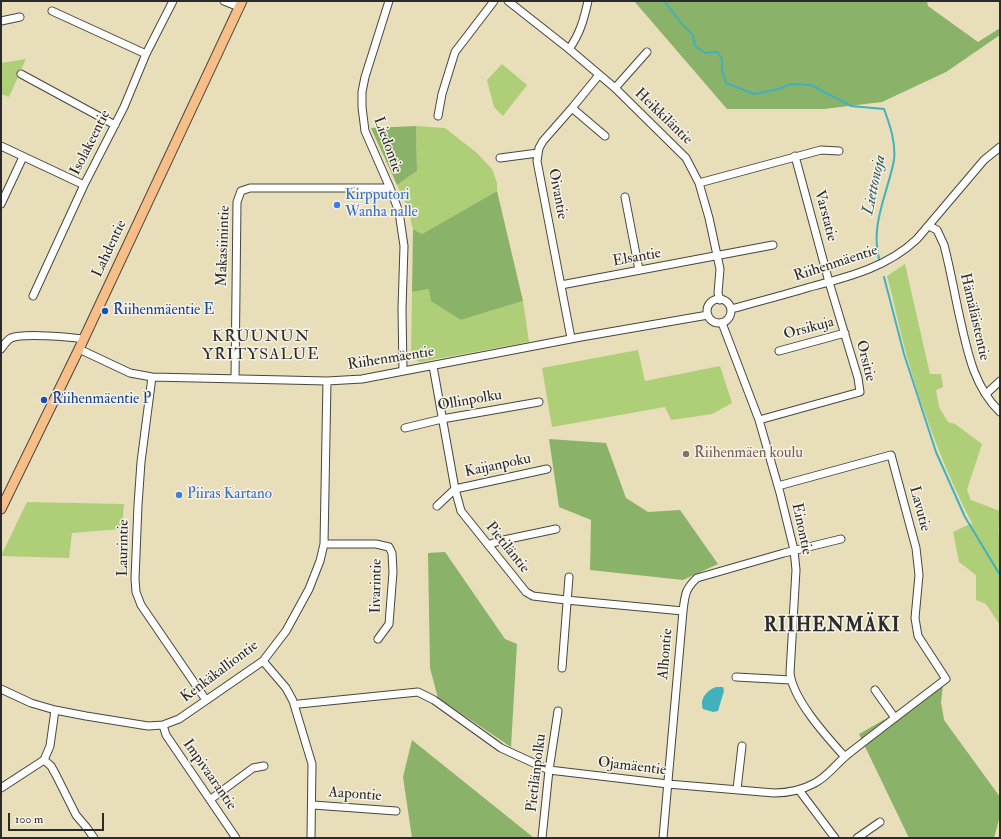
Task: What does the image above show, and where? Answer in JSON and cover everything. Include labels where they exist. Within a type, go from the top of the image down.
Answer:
[{"type":"main road","name":"Lahdentie","points":[[1,509],[79,349],[240,4]]},
{"type":"street","name":"Isolakeentie","points":[[33,296],[84,185],[115,125],[146,54],[173,1]]},
{"type":"street","points":[[224,1],[240,4]]},
{"type":"street","name":"Liedontie","points":[[389,1],[365,78],[362,92],[362,107],[365,131],[399,212],[404,246],[402,310],[403,371]]},
{"type":"street","points":[[438,116],[442,94],[455,52],[494,1]]},
{"type":"street","name":"Heikkiläntie","points":[[508,1],[569,49],[615,88],[686,158],[699,183],[709,218],[720,269],[718,293],[720,300]]},
{"type":"street","points":[[569,49],[576,40],[582,25],[588,1]]},
{"type":"street","points":[[52,11],[146,54]]},
{"type":"street","points":[[1,21],[20,18]]},
{"type":"street","points":[[615,88],[647,52]]},
{"type":"street","points":[[21,74],[115,125]]},
{"type":"street","name":"Oivantie","points":[[571,338],[537,161],[539,148],[542,141],[599,75]]},
{"type":"street","points":[[572,108],[605,136]]},
{"type":"street","points":[[1,146],[84,185]]},
{"type":"street","name":"Riihenmäentie","points":[[731,309],[866,271],[888,261],[907,249],[929,226],[984,160],[1000,147]]},
{"type":"street","points":[[699,183],[795,156],[822,150],[839,151]]},
{"type":"street","points":[[500,158],[538,152]]},
{"type":"street","name":"Varstatie","points":[[795,156],[829,282]]},
{"type":"street","points":[[1,204],[23,157]]},
{"type":"street","name":"Makasiinintie","points":[[235,379],[237,202],[241,191],[250,188],[390,188]]},
{"type":"street","points":[[625,197],[639,270]]},
{"type":"street","name":"Hämäläistentie","points":[[929,226],[937,230],[944,245],[971,367],[993,405],[1000,412]]},
{"type":"street","name":"Elsantie","points":[[560,285],[717,257],[773,245]]},
{"type":"street","name":"Orsitie","points":[[759,420],[860,392],[858,378],[829,282]]},
{"type":"street","points":[[716,300],[727,303],[731,309],[728,319],[722,323],[714,322],[708,315],[708,307],[716,300]]},
{"type":"street","name":"Riihenmäentie","points":[[79,349],[130,373],[152,377],[327,380],[362,379],[571,338],[708,315]]},
{"type":"street","name":"Einontie","points":[[722,323],[759,420],[794,550],[796,570],[790,673],[791,680],[798,698],[845,757]]},
{"type":"street","name":"Orsikuja","points":[[779,351],[844,333]]},
{"type":"street","points":[[1,349],[9,339],[20,336],[74,337],[83,339]]},
{"type":"street","name":"Pietiläntie","points":[[433,366],[455,489],[461,512],[526,592],[533,596],[566,600],[683,610]]},
{"type":"street","name":"Laurintie","points":[[152,377],[141,462],[135,579],[136,592],[142,605],[206,700]]},
{"type":"street","name":"Kenkäkalliontie","points":[[1,689],[31,703],[55,710],[148,726],[163,725],[179,719],[263,661],[286,631],[310,589],[320,561],[324,544],[327,380]]},
{"type":"street","points":[[986,394],[1000,381]]},
{"type":"street","name":"Ollinpolku","points":[[405,428],[442,419],[539,402]]},
{"type":"street","name":"Lavutie","points":[[778,486],[891,455],[916,548],[919,575],[915,618],[918,636],[946,678]]},
{"type":"street","name":"Kaijanpoku","points":[[437,506],[455,489],[546,469]]},
{"type":"street","points":[[488,545],[499,541],[556,529]]},
{"type":"street","name":"Alhontie","points":[[663,838],[685,594],[697,578],[794,550],[841,539]]},
{"type":"street","name":"Iivarintie","points":[[324,544],[376,544],[388,547],[392,553],[393,572],[390,624],[378,639]]},
{"type":"street","points":[[562,668],[566,600],[569,577]]},
{"type":"street","points":[[263,661],[286,688],[293,701],[312,764],[311,838]]},
{"type":"street","points":[[736,677],[791,680]]},
{"type":"street","name":"Ojamäentie","points":[[299,704],[418,692],[434,700],[501,748],[549,770],[668,784],[787,793],[816,783],[845,757],[946,678]]},
{"type":"street","points":[[874,690],[895,718]]},
{"type":"street","points":[[1,788],[44,760],[50,746],[55,710]]},
{"type":"street","name":"Pietilänpolku","points":[[542,838],[549,770],[558,711]]},
{"type":"street","name":"Impivaarantie","points":[[163,725],[166,735],[211,799],[236,838]]},
{"type":"street","points":[[738,789],[742,746]]},
{"type":"street","points":[[44,760],[51,766],[76,815],[94,838]]},
{"type":"street","points":[[211,799],[253,768],[264,766]]},
{"type":"street","points":[[799,790],[835,838]]},
{"type":"street","name":"Aapontie","points":[[312,805],[396,810]]},
{"type":"street","points":[[857,838],[880,822]]},
{"type":"green space","points":[[634,1],[927,1],[928,6],[978,42],[1000,28],[1000,35],[946,72],[882,102],[824,109],[727,109]]},
{"type":"green space","points":[[26,59],[9,97],[1,94],[1,63]]},
{"type":"green space","points":[[502,64],[527,85],[503,116],[494,107],[487,80]]},
{"type":"green space","points":[[416,126],[445,128],[477,153],[492,169],[497,183],[497,191],[422,234],[413,229],[407,206],[397,185],[417,171]]},
{"type":"green space","points":[[416,126],[417,171],[397,185],[371,128]]},
{"type":"green space","points":[[497,191],[523,301],[461,320],[431,301],[429,289],[412,292],[413,229],[422,234]]},
{"type":"green space","points":[[905,264],[930,374],[941,374],[943,387],[936,390],[939,407],[948,422],[955,424],[982,444],[967,490],[971,500],[1000,511],[1000,524],[998,530],[1000,533],[1000,625],[986,604],[976,600],[976,575],[959,562],[953,532],[972,523],[961,502],[932,433],[908,361],[887,276]]},
{"type":"green space","points":[[429,289],[461,320],[523,301],[529,342],[420,362],[411,358],[412,292]]},
{"type":"green space","points":[[638,350],[645,381],[720,366],[732,403],[712,414],[671,420],[665,407],[552,427],[542,368]]},
{"type":"green space","points":[[549,439],[606,443],[626,498],[648,512],[680,510],[718,564],[683,580],[590,570],[591,520],[559,507]]},
{"type":"green space","points":[[27,502],[124,504],[122,529],[72,533],[69,558],[1,556]]},
{"type":"green space","points":[[445,552],[505,639],[517,644],[511,747],[438,698],[430,668],[428,553]]},
{"type":"green space","points":[[943,686],[941,702],[944,720],[1000,797],[1000,816],[994,838],[909,838],[859,734]]},
{"type":"green space","points":[[412,740],[534,838],[412,838],[403,777]]},
{"type":"water","points":[[716,687],[723,687],[724,691],[718,711],[713,712],[703,709],[703,698],[710,690]]},
{"type":"waterway","name":"Liettonoja","points":[[664,1],[681,23],[693,35],[695,46],[705,53],[718,52],[722,60],[722,71],[726,83],[754,94],[775,90],[791,84],[811,85],[851,106],[884,109],[892,134],[894,160],[878,221],[877,246],[879,259]]},
{"type":"waterway","name":"Liettonoja","points":[[884,277],[904,354],[936,452],[965,517],[1000,575]]},
{"type":"place","name":"Kirpputori Wanha nalle","points":[[337,205]]},
{"type":"place","name":"Riihenmäentie E","points":[[105,311]]},
{"type":"place","name":"Riihenmäentie P","points":[[44,400]]},
{"type":"place","name":"Riihenmäen koulu","points":[[686,454]]},
{"type":"place","name":"Piiras Kartano","points":[[179,495]]},
{"type":"district","name":"KRUUNUN YRITYSALUE","points":[[261,347]]},
{"type":"district","name":"RIIHENMÄKI","points":[[832,627]]}]
